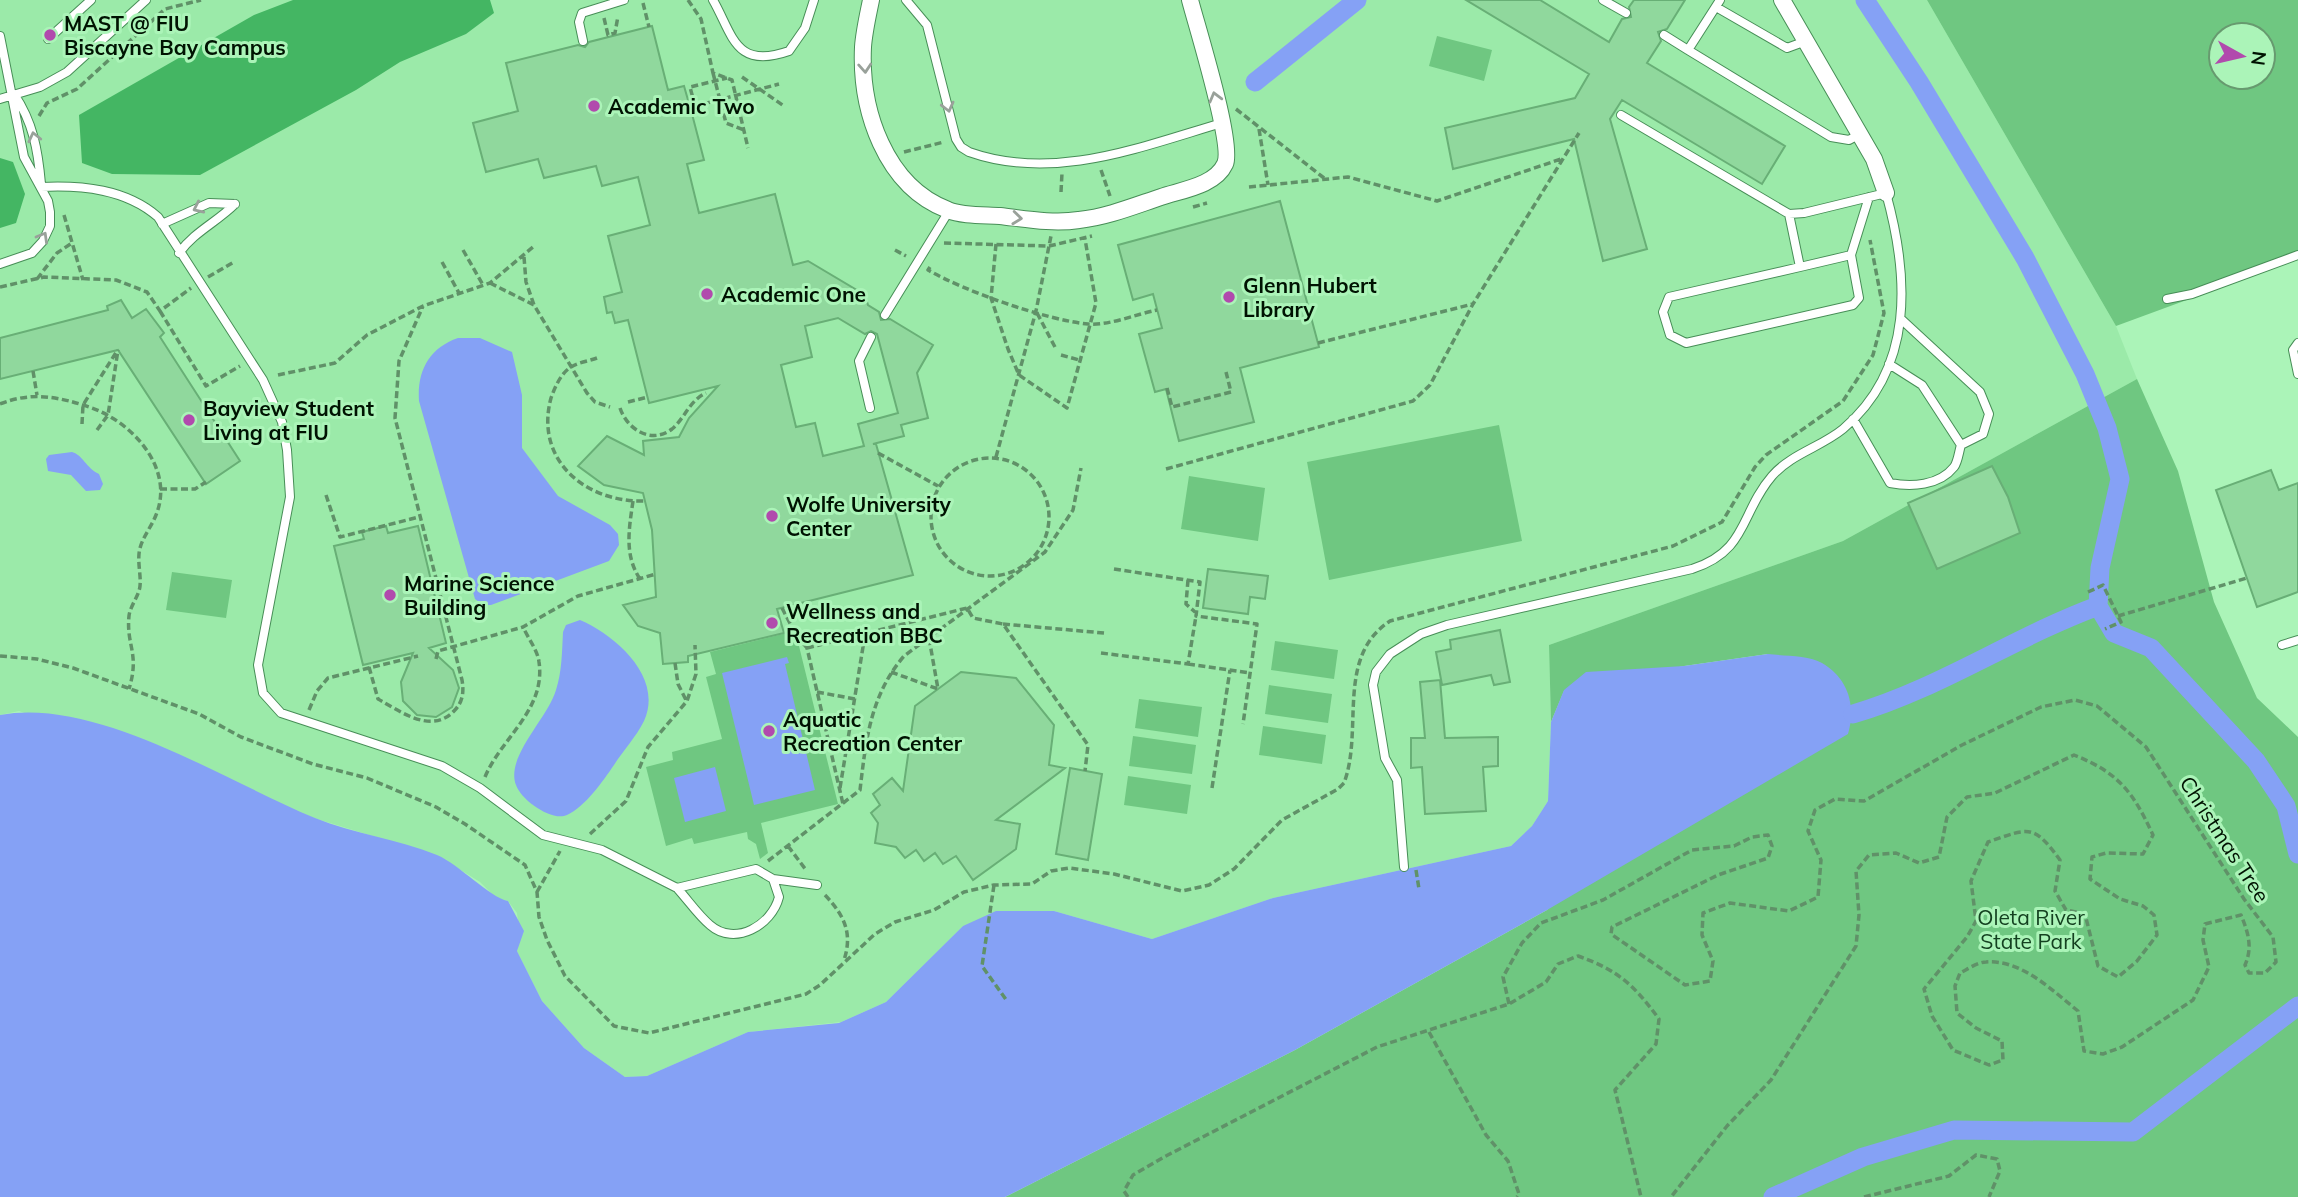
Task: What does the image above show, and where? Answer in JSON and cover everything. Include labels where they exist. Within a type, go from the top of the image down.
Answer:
[{"type":"street","points":[[871,0],[863,47],[871,114],[891,166],[916,192],[949,211],[1055,222],[1080,220],[1212,180],[1226,163],[1228,154],[1222,123],[1190,0]]},
{"type":"street","points":[[1782,0],[1874,159],[1886,193]]},
{"type":"lane","points":[[48,39],[83,3],[91,0]]},
{"type":"lane","points":[[0,99],[40,87],[67,72],[146,0]]},
{"type":"lane","points":[[583,41],[579,22],[582,13],[624,0]]},
{"type":"lane","points":[[713,0],[727,33],[738,47],[764,56],[789,51],[805,28],[814,0]]},
{"type":"lane","points":[[906,0],[927,25],[956,139],[961,148],[969,152],[1063,164],[1097,158],[1222,123]]},
{"type":"lane","points":[[1603,0],[1626,13]]},
{"type":"lane","points":[[1688,50],[1718,3],[1787,48],[1806,41]]},
{"type":"lane","points":[[1664,35],[1832,137],[1849,140],[1860,134]]},
{"type":"lane","points":[[0,36],[13,93],[14,118],[24,157],[41,187],[50,212],[50,226],[43,241],[32,253],[0,264]]},
{"type":"lane","points":[[13,93],[29,116],[39,158],[41,187]]},
{"type":"lane","points":[[1404,867],[1396,780],[1385,758],[1373,685],[1376,672],[1390,654],[1421,634],[1447,625],[1709,563],[1722,556],[1735,540],[1771,477],[1853,419],[1870,400],[1889,364],[1902,320],[1900,253],[1886,193],[1804,213],[1789,214],[1621,115]]},
{"type":"lane","points":[[41,187],[73,186],[134,200],[145,206],[162,224],[263,380],[282,422],[290,497],[258,665],[258,679],[268,702],[281,713],[305,722],[442,766],[480,788],[532,828],[566,842],[602,850],[677,888],[718,931],[741,933],[765,922],[772,915],[779,897],[773,879]]},
{"type":"lane","points":[[1850,255],[1669,297],[1663,312],[1670,335],[1686,343],[1853,305],[1859,291],[1850,255],[1869,197]]},
{"type":"lane","points":[[162,224],[209,203],[235,204],[220,219],[190,238],[179,253]]},
{"type":"lane","points":[[885,316],[949,211]]},
{"type":"lane","points":[[1789,214],[1800,267]]},
{"type":"lane","points":[[2167,299],[2192,294],[2298,255]]},
{"type":"lane","points":[[1853,419],[1890,483],[1909,487],[1930,483],[1954,467],[1961,445],[1983,434],[1989,414],[1980,392],[1902,320]]},
{"type":"lane","points":[[870,408],[859,361],[871,337]]},
{"type":"lane","points":[[2298,343],[2293,350],[2298,374]]},
{"type":"lane","points":[[1889,364],[1923,385],[1961,445]]},
{"type":"lane","points":[[2282,645],[2298,640]]},
{"type":"lane","points":[[677,888],[756,869],[773,879],[817,885]]},
{"type":"path","points":[[39,119],[47,103],[77,89],[165,9],[201,0]]},
{"type":"path","points":[[688,0],[701,19],[726,123],[744,130]]},
{"type":"path","points":[[643,3],[649,27]]},
{"type":"path","points":[[713,73],[732,80],[748,148]]},
{"type":"path","points":[[742,77],[784,106]]},
{"type":"path","points":[[695,106],[690,87],[727,78]]},
{"type":"path","points":[[673,112],[779,84]]},
{"type":"path","points":[[1232,106],[1326,179]]},
{"type":"path","points":[[1258,127],[1268,186]]},
{"type":"path","points":[[1166,469],[1413,401],[1430,384],[1473,304],[1579,133]]},
{"type":"path","points":[[903,152],[956,139]]},
{"type":"path","points":[[1097,158],[1111,197]]},
{"type":"path","points":[[1249,187],[1348,177],[1437,201],[1563,158]]},
{"type":"path","points":[[1061,192],[1063,164]]},
{"type":"path","points":[[61,205],[83,280]]},
{"type":"path","points":[[996,457],[1036,311],[1051,233]]},
{"type":"path","points":[[0,656],[49,662],[129,689],[199,714],[241,737],[313,764],[367,779],[436,807],[526,865],[537,892],[539,918],[565,976],[614,1026],[632,1032],[670,1029],[806,994],[875,933],[895,922],[934,910],[964,892],[994,885],[1032,884],[1051,872],[1069,868],[1114,874],[1182,891],[1220,879],[1282,820],[1344,783],[1361,653],[1379,628],[1390,621],[1673,545],[1722,522],[1755,467],[1766,455],[1829,413],[1859,380],[1877,344],[1884,313],[1870,238]]},
{"type":"path","points":[[996,244],[991,298],[1019,375],[1068,408],[1096,303],[1085,239]]},
{"type":"path","points":[[37,279],[57,253],[72,243]]},
{"type":"path","points":[[278,375],[335,363],[367,335],[423,306],[491,283],[533,247]]},
{"type":"path","points":[[463,250],[483,285]]},
{"type":"path","points":[[895,250],[908,257]]},
{"type":"path","points":[[524,257],[526,282],[534,305],[595,402],[610,407]]},
{"type":"path","points":[[213,273],[234,262]]},
{"type":"path","points":[[442,262],[459,293]]},
{"type":"path","points":[[928,270],[991,298],[1090,324],[1157,310]]},
{"type":"path","points":[[0,287],[37,279],[116,280],[147,292],[206,386]]},
{"type":"path","points":[[491,283],[534,305]]},
{"type":"path","points":[[160,311],[192,288]]},
{"type":"path","points":[[1318,343],[1473,304]]},
{"type":"path","points":[[369,667],[378,699],[415,719],[436,721],[453,712],[463,696],[462,680],[395,418],[395,391],[403,351],[423,306]]},
{"type":"path","points":[[1036,311],[1056,349]]},
{"type":"path","points":[[82,424],[83,405],[118,350],[108,415],[97,429]]},
{"type":"path","points":[[1061,355],[1080,360]]},
{"type":"path","points":[[597,358],[571,367],[557,384],[550,407],[550,437],[554,453],[570,477],[584,487],[613,500],[645,501]]},
{"type":"path","points":[[201,389],[237,367]]},
{"type":"path","points":[[33,371],[37,396]]},
{"type":"path","points":[[1167,388],[1172,407],[1231,392],[1226,372]]},
{"type":"path","points":[[620,408],[624,422],[634,430],[652,434],[670,431],[694,400],[706,393]]},
{"type":"path","points":[[0,404],[21,396],[37,396],[83,405],[108,415],[142,442],[153,460],[160,489],[157,514],[139,552],[140,587],[129,613],[129,633],[135,662],[129,689]]},
{"type":"path","points":[[628,402],[648,397]]},
{"type":"path","points":[[652,434],[652,440]]},
{"type":"path","points":[[878,453],[938,486]]},
{"type":"path","points":[[996,457],[1013,462],[1030,473],[1042,488],[1048,506],[1048,525],[1042,543],[1029,564],[998,576],[979,575],[961,569],[947,557],[936,541],[931,523],[932,504],[938,486],[963,463],[996,457]]},
{"type":"path","points":[[756,869],[860,790],[866,735],[876,698],[891,672],[904,656],[1045,552],[1073,510],[1081,468]]},
{"type":"path","points":[[160,489],[195,489],[205,482]]},
{"type":"path","points":[[326,495],[340,537],[419,517]]},
{"type":"path","points":[[633,501],[629,554],[631,566],[640,579]]},
{"type":"path","points":[[1114,569],[1200,582],[1188,664]]},
{"type":"path","points":[[436,659],[438,652],[452,646],[523,628],[578,596],[656,575]]},
{"type":"path","points":[[2118,615],[2247,578]]},
{"type":"path","points":[[1188,580],[1186,604],[1196,614],[1257,624],[1243,723]]},
{"type":"path","points":[[2088,592],[2103,585],[2118,615],[2121,622],[2105,629]]},
{"type":"path","points":[[782,608],[794,633],[807,648],[843,804]]},
{"type":"path","points":[[967,608],[973,618],[1003,624],[1104,633]]},
{"type":"path","points":[[807,648],[967,608]]},
{"type":"path","points":[[1003,624],[1088,745],[1085,771]]},
{"type":"path","points":[[480,788],[493,758],[521,727],[538,690],[539,660],[523,628]]},
{"type":"path","points":[[840,789],[863,647],[861,634]]},
{"type":"path","points":[[891,672],[938,689],[929,638]]},
{"type":"path","points":[[537,892],[566,842],[590,834],[625,801],[648,747],[687,701],[696,674],[695,645]]},
{"type":"path","points":[[1101,653],[1250,673]]},
{"type":"path","points":[[305,722],[317,691],[328,678],[418,656]]},
{"type":"path","points":[[675,663],[678,684],[687,701]]},
{"type":"path","points":[[1212,788],[1230,670]]},
{"type":"path","points":[[817,692],[855,699]]},
{"type":"path","name":"Christmas Tree","points":[[1509,1004],[1503,977],[1521,943],[1541,923],[1603,900],[1692,850],[1734,846],[1752,837],[1768,835],[1772,846],[1768,858],[1718,875],[1612,926],[1611,934],[1685,985],[1710,981],[1713,961],[1702,935],[1703,913],[1730,903],[1789,911],[1818,897],[1821,860],[1808,831],[1815,810],[1835,799],[1864,801],[1962,745],[2041,707],[2075,700],[2097,706],[2146,747],[2244,899],[2273,937],[2276,961],[2265,973],[2249,973],[2245,965],[2250,954],[2248,934],[2241,915],[2205,924],[2203,940],[2209,967],[2193,1000],[2122,1047],[2103,1054],[2084,1051],[2078,1011],[2044,984],[2011,965],[1984,961],[1960,973],[1955,986],[1957,1013],[2002,1041],[2003,1060],[1989,1065],[1953,1050],[1931,1016],[1924,989],[1967,937],[1976,921],[1971,881],[1988,842],[2022,830],[2041,835],[2060,860],[2055,891],[2066,910],[2085,914],[2098,967],[2118,977],[2137,961],[2157,935],[2154,915],[2143,906],[2120,899],[2090,879],[2092,857],[2106,853],[2143,854],[2153,835],[2135,796],[2103,766],[2074,755],[1995,793],[1967,797],[1947,817],[1939,856],[1919,863],[1896,853],[1869,855],[1856,871],[1859,915],[1856,946],[1771,1080],[1727,1126],[1671,1197]]},
{"type":"path","points":[[829,815],[832,820]]},
{"type":"path","points":[[788,846],[838,909],[848,927],[848,947],[843,963]]},
{"type":"path","points":[[1415,865],[1419,889]]},
{"type":"path","points":[[994,885],[982,966],[1007,1001]]},
{"type":"path","points":[[1128,1197],[1124,1191],[1133,1175],[1164,1157],[1366,1053],[1509,1004],[1546,982],[1558,964],[1578,956],[1603,964],[1631,983],[1659,1019],[1656,1044],[1615,1090],[1641,1197]]},
{"type":"path","points":[[1429,1032],[1480,1126],[1508,1161],[1519,1194],[1517,1197]]},
{"type":"path","points":[[1864,1197],[1949,1175],[1976,1155],[1997,1159],[2000,1171],[1989,1197]]},
{"type":"shaded area","points":[[0,0],[1927,0],[2116,326],[2137,379],[1843,541],[1549,645],[1551,722],[1548,801],[1532,826],[1511,846],[1273,898],[1152,939],[1054,911],[963,926],[886,1002],[841,1022],[748,1032],[647,1076],[625,1077],[584,1048],[542,1001],[517,951],[520,938],[517,913],[508,901],[496,898],[480,882],[438,856],[317,819],[19,711],[0,715]]},
{"type":"shaded area","points":[[293,0],[490,0],[494,13],[466,34],[400,62],[356,90],[200,175],[112,174],[82,163],[79,115],[254,15]]},
{"type":"shaded area","points":[[0,158],[13,162],[25,194],[16,223],[0,228]]},
{"type":"green space","points":[[1927,0],[2298,0],[2298,259],[2116,326]]},
{"type":"green space","points":[[1437,36],[1492,50],[1484,81],[1429,66]]},
{"type":"green space","name":"Oleta River State Park","points":[[2137,379],[2178,471],[2214,602],[2257,698],[2298,737],[2298,1197],[1005,1197],[1295,1050],[1547,910],[1768,654],[1684,666],[1564,691],[1551,722],[1549,645],[1843,541]]},
{"type":"green space","points":[[1499,425],[1522,541],[1329,580],[1307,462]]},
{"type":"green space","points":[[1189,476],[1265,488],[1258,541],[1181,529]]},
{"type":"green space","points":[[172,572],[232,580],[226,618],[166,610]]},
{"type":"green space","points":[[787,633],[789,639],[797,638],[838,804],[761,823],[768,853],[760,859],[756,844],[748,839],[747,832],[694,844],[692,838],[666,846],[646,767],[673,760],[672,752],[722,739],[706,677],[716,674],[710,652]]},
{"type":"green space","points":[[1275,641],[1338,650],[1334,679],[1271,670]]},
{"type":"green space","points":[[1269,685],[1332,694],[1328,723],[1265,714]]},
{"type":"green space","points":[[1139,699],[1202,707],[1198,737],[1135,728]]},
{"type":"green space","points":[[1263,726],[1326,735],[1322,764],[1259,755]]},
{"type":"green space","points":[[1133,736],[1196,745],[1192,774],[1129,766]]},
{"type":"green space","points":[[1128,776],[1191,785],[1187,814],[1124,805]]},
{"type":"water","points":[[458,338],[480,338],[512,352],[522,395],[522,448],[558,496],[610,525],[618,534],[619,545],[609,561],[491,605],[483,605],[475,599],[419,401],[420,380],[427,362],[439,348]]},
{"type":"water","points":[[72,452],[99,474],[103,484],[100,490],[86,491],[71,475],[48,471],[46,459],[49,455]]},
{"type":"water","points":[[580,620],[608,636],[633,660],[647,689],[648,705],[641,727],[599,786],[574,811],[561,816],[546,813],[530,803],[519,791],[514,774],[522,750],[556,690],[566,625]]},
{"type":"water","points":[[1768,654],[1810,658],[1822,663],[1839,677],[1850,703],[1848,734],[1547,910],[1295,1050],[1005,1197],[0,1197],[0,715],[38,713],[77,718],[119,730],[201,764],[315,818],[422,849],[446,860],[492,894],[508,901],[524,931],[517,951],[542,1001],[584,1048],[625,1077],[647,1076],[748,1032],[839,1023],[886,1002],[963,926],[996,911],[1054,911],[1152,939],[1273,898],[1511,846],[1532,826],[1548,801],[1551,722],[1564,690],[1586,672],[1684,666]]},
{"type":"water","name":"Aquatic Recreation Center","points":[[787,657],[789,663],[785,664],[815,790],[754,805],[722,673]]},
{"type":"water","points":[[715,767],[726,811],[685,822],[674,778]]},
{"type":"building","points":[[1466,0],[1540,0],[1609,42],[1622,19],[1631,17],[1629,7],[1634,0],[1685,0],[1667,29],[1658,32],[1661,41],[1647,63],[1785,146],[1762,184],[1622,100],[1610,119],[1647,249],[1603,261],[1574,139],[1453,169],[1445,128],[1575,98],[1589,74]]},
{"type":"building","points":[[652,26],[668,90],[684,86],[704,160],[687,164],[699,213],[775,194],[793,265],[808,261],[865,295],[868,305],[879,312],[881,320],[890,319],[933,345],[917,373],[928,418],[901,425],[904,436],[873,444],[876,444],[913,575],[777,609],[784,633],[688,656],[688,662],[663,664],[660,633],[638,626],[623,605],[656,597],[652,530],[643,493],[604,485],[578,466],[607,436],[644,455],[643,441],[679,437],[689,418],[718,386],[649,403],[628,320],[615,323],[612,312],[607,313],[604,297],[622,292],[608,236],[650,225],[638,177],[602,186],[596,166],[544,178],[538,159],[486,172],[473,123],[518,111],[506,63],[578,45],[585,47],[589,42]],"holes":[[[838,318],[865,334],[871,331],[877,334],[898,413],[858,424],[864,446],[823,456],[815,423],[796,427],[781,365],[812,357],[805,326]]]},
{"type":"building","name":"Glenn Hubert Library","points":[[1280,201],[1319,347],[1240,368],[1254,422],[1179,441],[1166,389],[1155,392],[1139,334],[1162,328],[1153,294],[1133,300],[1118,245]]},
{"type":"building","name":"Bayview Student Living at FIU","points":[[121,300],[132,318],[146,309],[164,333],[160,337],[240,461],[206,484],[118,350],[0,379],[0,338],[108,310],[107,306]]},
{"type":"building","points":[[1992,466],[2008,497],[2020,533],[1937,569],[1908,503]]},
{"type":"building","points":[[2271,470],[2279,490],[2298,483],[2298,592],[2257,607],[2216,490]]},
{"type":"building","name":"Marine Science Building","points":[[386,526],[388,533],[418,526],[446,643],[429,648],[453,670],[459,688],[452,707],[436,717],[417,715],[403,701],[401,682],[413,653],[363,665],[334,546],[364,539],[362,532]]},
{"type":"building","points":[[1208,569],[1268,576],[1265,599],[1250,597],[1248,614],[1203,608]]},
{"type":"building","points":[[1500,630],[1510,682],[1494,685],[1491,675],[1442,685],[1436,652],[1451,649],[1450,640]]},
{"type":"building","points":[[961,672],[1016,678],[1054,725],[1049,765],[1065,768],[996,820],[1020,824],[1016,849],[973,880],[956,856],[943,864],[935,853],[924,861],[916,850],[905,858],[896,847],[875,843],[878,823],[871,813],[880,805],[873,794],[892,778],[903,791],[915,706]]},
{"type":"building","points":[[1440,680],[1445,738],[1498,737],[1498,766],[1483,767],[1486,811],[1425,814],[1422,767],[1411,768],[1411,738],[1425,738],[1420,682]]},
{"type":"building","points":[[1070,768],[1102,774],[1088,860],[1056,854]]},
{"type":"waterway","points":[[1255,82],[1357,0]]},
{"type":"waterway","points":[[1865,0],[1919,82],[2025,258],[2085,374],[2107,428],[2120,479],[2100,568],[2098,606]]},
{"type":"waterway","points":[[1853,714],[1916,691],[2036,632],[2098,606],[2114,633],[2151,648],[2256,761],[2286,806],[2298,854]]},
{"type":"waterway","points":[[1773,1197],[1863,1157],[1954,1130],[2133,1132],[2298,1006]]},
{"type":"place","name":"MAST @ FIU Biscayne Bay Campus","points":[[50,35]]},
{"type":"place","name":"Academic Two","points":[[594,106]]},
{"type":"place","name":"Academic One","points":[[707,294]]},
{"type":"place","name":"Glenn Hubert Library","points":[[1229,297]]},
{"type":"place","name":"Bayview Student Living at FIU","points":[[189,420]]},
{"type":"place","name":"Wolfe University Center","points":[[772,516]]},
{"type":"place","name":"Marine Science Building","points":[[390,595]]},
{"type":"place","name":"Wellness and Recreation BBC","points":[[772,623]]},
{"type":"place","name":"Aquatic Recreation Center","points":[[769,731]]}]
